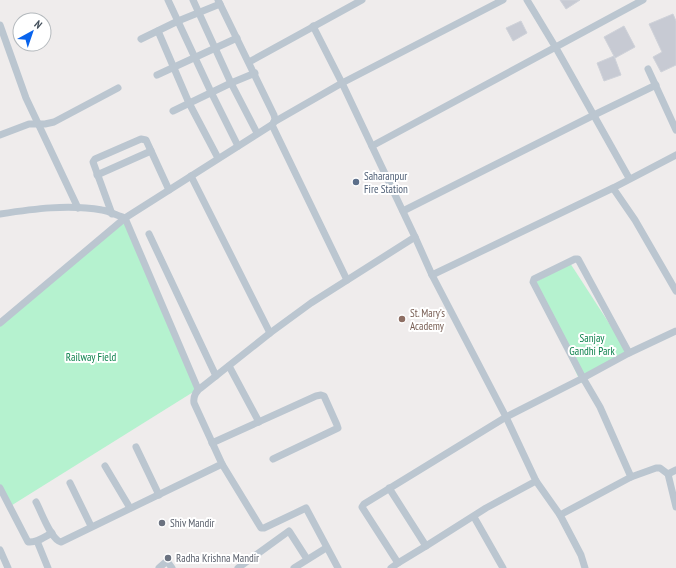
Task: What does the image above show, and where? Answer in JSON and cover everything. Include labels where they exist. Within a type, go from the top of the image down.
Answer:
[{"type":"street","points":[[168,0],[210,92],[238,146]]},
{"type":"street","points":[[193,0],[231,83],[257,133]]},
{"type":"street","points":[[249,62],[362,0]]},
{"type":"street","points":[[0,323],[125,218],[218,158],[273,123],[342,83],[503,0]]},
{"type":"street","points":[[527,0],[556,48],[629,178]]},
{"type":"street","points":[[372,146],[643,0]]},
{"type":"street","points":[[141,39],[219,2],[255,73],[274,115],[273,123],[347,280]]},
{"type":"street","points":[[0,25],[26,98],[78,208]]},
{"type":"street","points":[[313,26],[342,83],[432,275],[506,417],[536,481],[560,515],[581,555],[585,568]]},
{"type":"street","points":[[158,31],[189,102],[218,158]]},
{"type":"street","points":[[157,76],[237,38]]},
{"type":"street","points":[[648,69],[676,130]]},
{"type":"street","points":[[172,111],[210,92],[255,73]]},
{"type":"street","points":[[403,211],[656,85]]},
{"type":"street","points":[[0,135],[29,124],[45,124],[54,122],[118,88]]},
{"type":"street","points":[[112,214],[93,162],[95,159],[143,138],[146,140],[169,190]]},
{"type":"street","points":[[97,175],[151,151]]},
{"type":"street","points":[[432,275],[613,188],[629,178],[676,155]]},
{"type":"street","points":[[191,176],[270,333]]},
{"type":"street","points":[[613,188],[635,220],[676,291]]},
{"type":"street","points":[[0,214],[59,207],[103,210],[125,218],[198,389]]},
{"type":"street","points":[[149,234],[216,376]]},
{"type":"street","points":[[338,568],[306,508],[264,528],[260,528],[222,464],[194,404],[194,397],[198,389],[310,303],[415,237]]},
{"type":"street","points":[[629,353],[578,259],[575,259],[536,278],[533,282],[583,378],[600,407],[631,477]]},
{"type":"street","points":[[398,564],[362,507],[364,504],[506,417],[629,353],[676,331]]},
{"type":"street","points":[[229,366],[259,422]]},
{"type":"street","points":[[212,444],[321,395],[324,398],[338,427],[273,459]]},
{"type":"street","points":[[136,446],[160,495]]},
{"type":"street","points":[[36,502],[52,533],[57,540],[61,542],[222,464]]},
{"type":"street","points":[[105,466],[130,508]]},
{"type":"street","points":[[560,515],[631,477],[656,468],[660,468],[668,474],[676,507]]},
{"type":"street","points":[[668,474],[676,470]]},
{"type":"street","points":[[391,568],[474,517],[486,508],[536,481]]},
{"type":"street","points":[[70,483],[92,526]]},
{"type":"street","points":[[0,488],[27,541],[31,543],[52,533]]},
{"type":"street","points":[[389,488],[426,546]]},
{"type":"street","points":[[474,517],[503,568]]},
{"type":"street","points":[[238,568],[289,531],[307,559]]},
{"type":"street","points":[[37,541],[48,568]]},
{"type":"street","points":[[294,568],[326,548]]},
{"type":"street","points":[[0,550],[8,568]]},
{"type":"street","points":[[159,568],[167,561],[172,568]]},
{"type":"green space","name":"Railway Field","points":[[125,218],[198,389],[9,507],[0,487],[0,324]]},
{"type":"green space","name":"Sanjay Gandhi Park","points":[[570,263],[629,354],[581,383],[534,283]]},
{"type":"building","points":[[560,0],[580,0],[566,9]]},
{"type":"building","points":[[673,14],[676,21],[676,65],[661,72],[653,57],[662,52],[649,24]]},
{"type":"building","points":[[521,21],[527,33],[513,41],[506,28]]},
{"type":"building","points":[[624,26],[635,47],[615,58],[604,37]]},
{"type":"building","points":[[614,56],[621,75],[604,81],[597,63]]},
{"type":"place","name":"Saharanpur Fire Station","points":[[356,182]]},
{"type":"place","name":"St. Mary's Academy","points":[[402,319]]},
{"type":"place","name":"Shiv Mandir","points":[[162,523]]},
{"type":"place","name":"Radha Krishna Mandir","points":[[168,558]]}]
